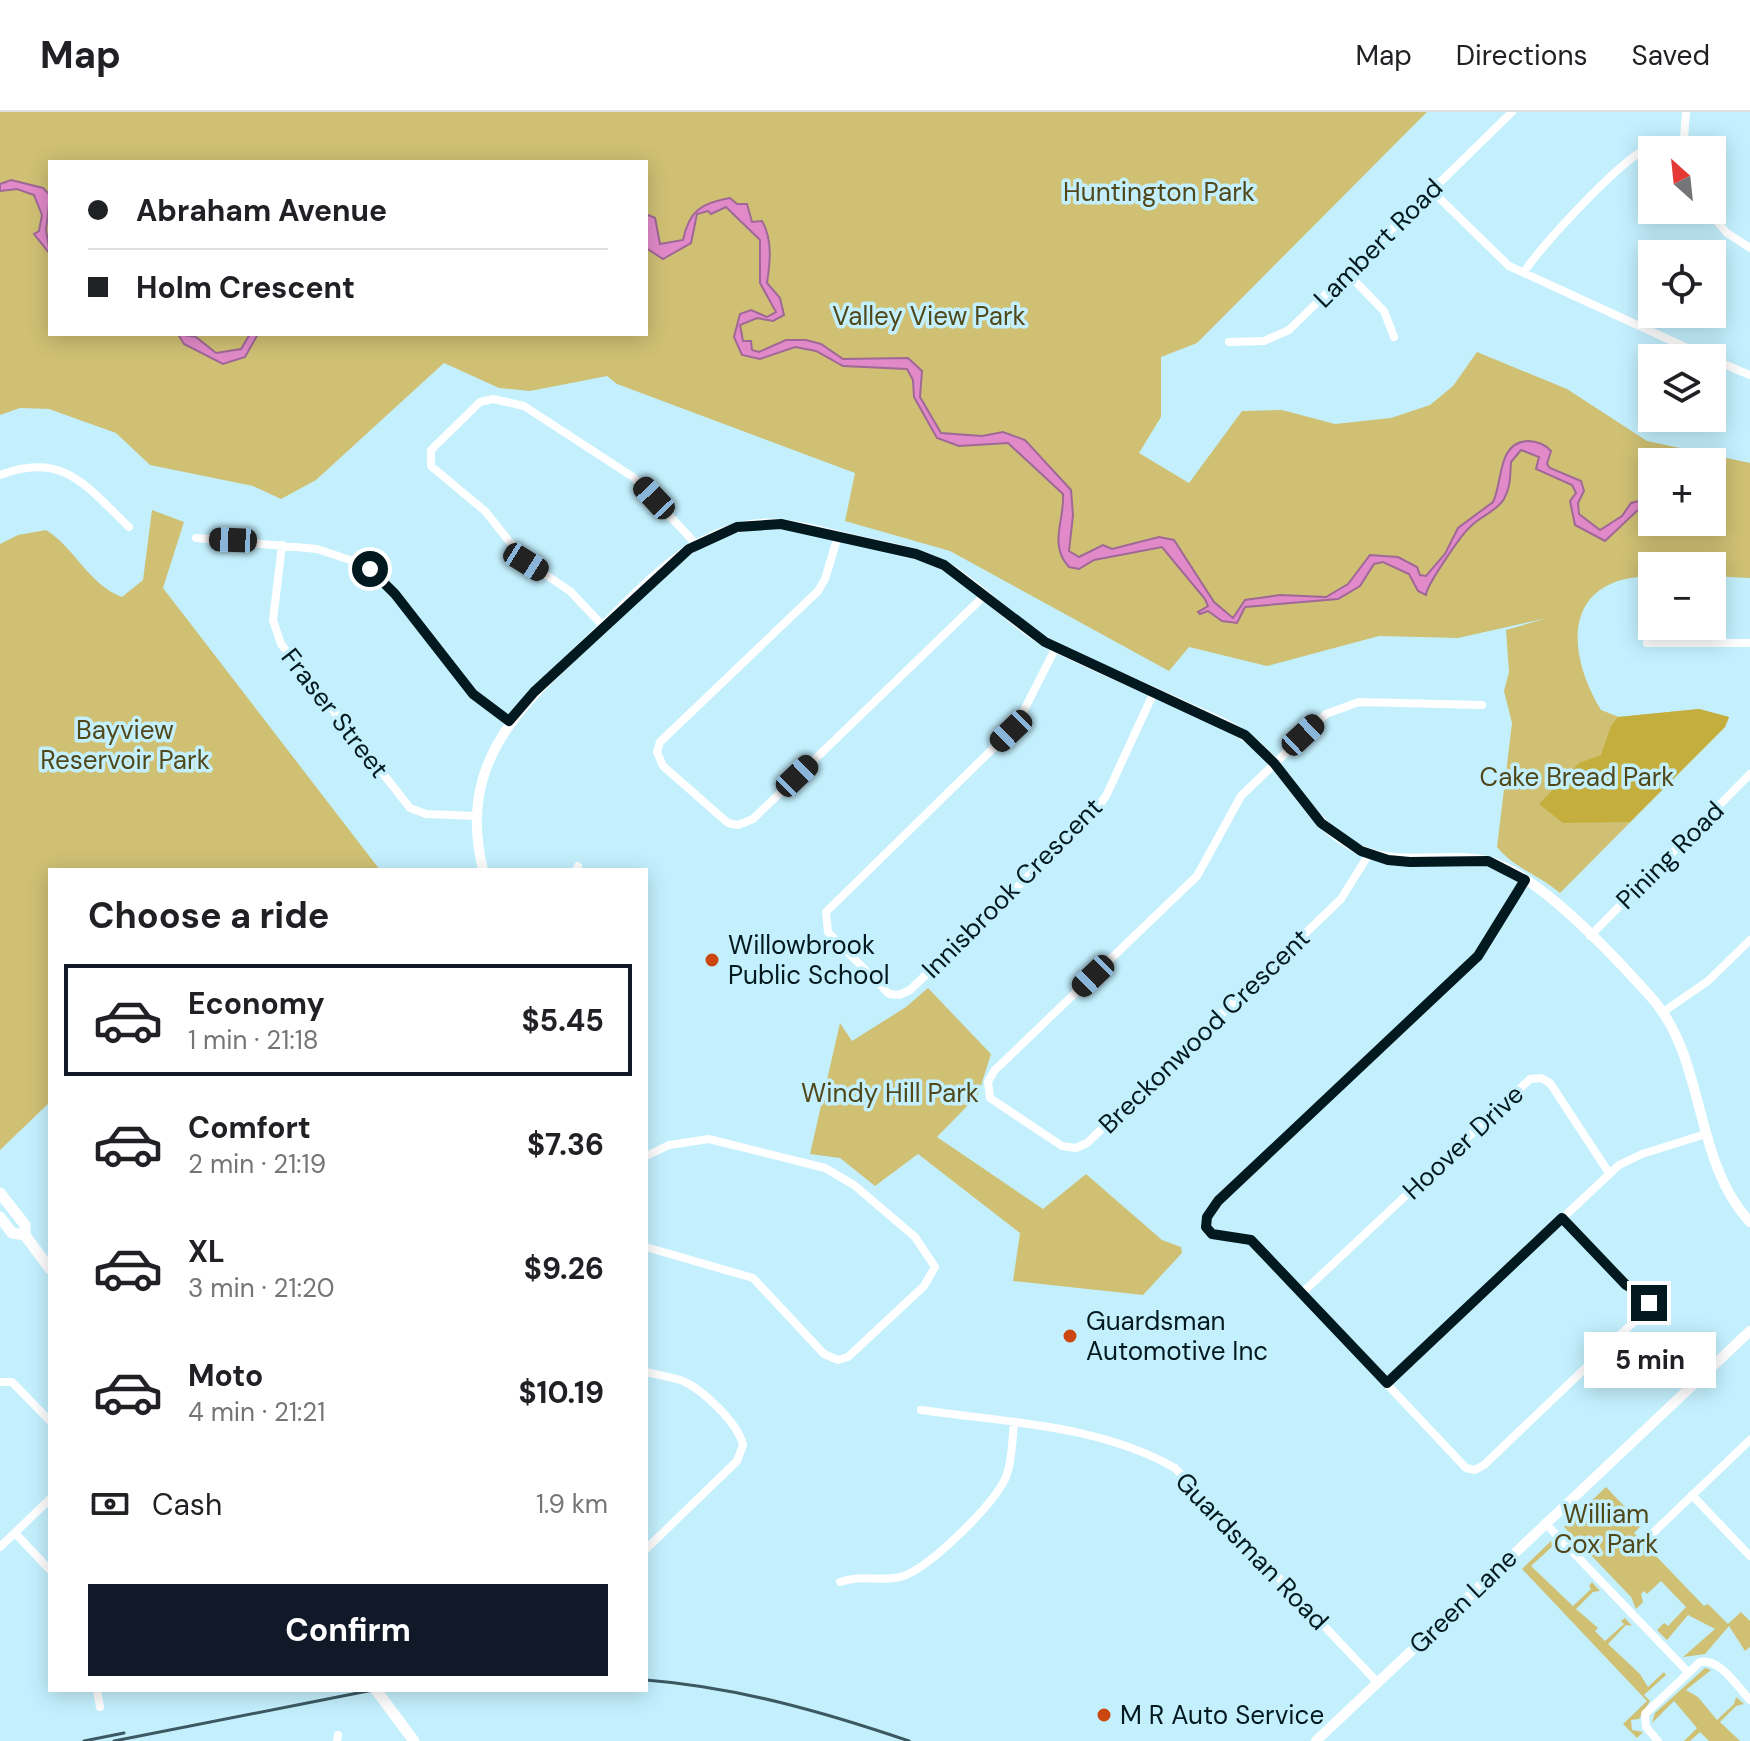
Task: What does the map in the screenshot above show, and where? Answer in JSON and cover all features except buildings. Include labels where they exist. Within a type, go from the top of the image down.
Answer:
[{"type":"main road","points":[[0,1193],[25,1225],[25,1235],[48,1266]]},
{"type":"main road","points":[[0,1217],[12,1233],[25,1235]]},
{"type":"main road","points":[[377,1692],[414,1741]]},
{"type":"street","name":"Lambert Road","points":[[1229,342],[1258,342],[1284,333],[1512,112]]},
{"type":"street","points":[[1683,136],[1686,112]]},
{"type":"street","points":[[1524,272],[1536,254],[1638,155]]},
{"type":"street","points":[[1431,190],[1499,259],[1678,344]]},
{"type":"street","points":[[1719,224],[1750,248]]},
{"type":"street","points":[[1347,273],[1384,311],[1394,337]]},
{"type":"street","points":[[1726,365],[1750,375]]},
{"type":"street","points":[[604,627],[570,591],[523,559],[485,511],[431,466],[428,456],[431,450],[474,405],[493,399],[536,411],[633,477],[696,544]]},
{"type":"street","points":[[0,475],[32,466],[60,469],[82,483],[129,527]]},
{"type":"street","points":[[483,868],[476,816],[487,763],[509,721],[604,627],[696,544],[726,530],[781,524],[930,559],[956,573],[1023,627],[1056,647],[1236,730],[1274,763],[1321,823],[1369,854],[1410,862],[1488,861],[1549,896],[1663,1012],[1676,1037],[1722,1180],[1737,1209],[1750,1222]]},
{"type":"street","points":[[838,536],[825,579],[818,591],[660,742],[657,752],[663,766],[728,823],[738,825],[753,819],[985,595]]},
{"type":"street","points":[[196,538],[282,545],[338,554],[370,569],[395,594],[473,694],[509,721]]},
{"type":"street","name":"Fraser Street","points":[[282,545],[273,620],[281,644],[410,808],[426,814],[476,816]]},
{"type":"street","points":[[1647,643],[1750,643]]},
{"type":"street","name":"Innisbrook Crescent","points":[[1056,647],[1016,726],[826,912],[828,932],[889,994],[899,995],[910,990],[1091,816],[1106,796],[1154,692]]},
{"type":"street","name":"Breckonwood Crescent","points":[[1369,854],[1341,899],[1087,1143],[1076,1148],[1062,1146],[993,1101],[987,1088],[994,1071],[1197,876],[1236,802],[1326,714],[1349,703],[1482,705]]},
{"type":"street","name":"Pining Road","points":[[1590,936],[1750,774]]},
{"type":"street","points":[[1525,880],[1478,956],[1218,1201],[1207,1217],[1206,1227],[1212,1234],[1251,1240],[1466,1468],[1475,1470],[1484,1465],[1646,1310],[1649,1303],[1644,1294],[1626,1285],[1562,1218]]},
{"type":"street","points":[[1663,1012],[1708,981],[1750,940]]},
{"type":"street","name":"Hoover Drive","points":[[1302,1293],[1530,1079],[1541,1078],[1550,1083],[1609,1173]]},
{"type":"street","points":[[1387,1383],[1609,1173],[1642,1154],[1706,1134]]},
{"type":"street","points":[[648,1155],[669,1145],[709,1139],[825,1168],[854,1185],[915,1237],[935,1267],[924,1286],[848,1357],[838,1360],[824,1354],[753,1278],[648,1248]]},
{"type":"street","name":"Green Lane","points":[[1316,1741],[1750,1331]]},
{"type":"street","points":[[648,1373],[693,1387],[737,1430],[743,1445],[737,1461],[648,1547]]},
{"type":"street","points":[[0,1382],[12,1382],[48,1419]]},
{"type":"street","name":"Guardsman Road","points":[[921,1410],[1014,1423],[1130,1446],[1175,1468],[1378,1683]]},
{"type":"street","points":[[840,1582],[858,1575],[901,1577],[923,1566],[982,1509],[1005,1482],[1014,1423]]},
{"type":"street","points":[[1654,1532],[1750,1440]]},
{"type":"street","points":[[1692,1495],[1750,1556]]},
{"type":"street","points":[[0,1547],[48,1501]]},
{"type":"street","points":[[1545,1523],[1688,1672]]},
{"type":"street","points":[[15,1533],[48,1568]]},
{"type":"street","points":[[1658,1741],[1646,1727],[1645,1714],[1700,1662],[1713,1663],[1750,1700]]},
{"type":"street","points":[[97,1692],[100,1707]]},
{"type":"green space","name":"Valley View Park","points":[[0,112],[1427,112],[1197,343],[1161,357],[1161,417],[1139,453],[1189,483],[1242,411],[1282,410],[1335,424],[1391,418],[1430,405],[1453,386],[1477,352],[1567,389],[1647,441],[1680,448],[1638,448],[1638,536],[1726,536],[1726,458],[1750,463],[1750,578],[1726,577],[1726,552],[1638,552],[1638,578],[1623,580],[1602,589],[1587,603],[1580,620],[1578,641],[1589,687],[1601,710],[1619,717],[1699,709],[1729,717],[1725,727],[1560,893],[1511,861],[1497,847],[1512,723],[1504,691],[1509,672],[1506,630],[1547,618],[1458,638],[1379,636],[1267,666],[1189,647],[1169,671],[950,551],[845,521],[855,473],[617,384],[607,376],[530,391],[499,388],[444,363],[316,480],[281,499],[253,486],[150,465],[116,433],[49,409],[20,408],[0,415]]},
{"type":"green space","name":"Bayview Reservoir Park","points":[[152,510],[184,522],[163,588],[378,868],[48,868],[48,1104],[0,1150],[0,544],[18,535],[46,530],[110,591],[122,597],[143,580]]},
{"type":"green space","name":"Cake Bread Park","points":[[1699,709],[1729,717],[1725,727],[1630,822],[1563,823],[1539,804],[1579,763],[1601,755],[1611,726],[1618,717]]},
{"type":"green space","name":"Windy Hill Park","points":[[928,988],[991,1054],[978,1095],[937,1137],[1043,1209],[1086,1174],[1162,1240],[1181,1247],[1182,1253],[1143,1295],[1013,1281],[1020,1233],[918,1154],[875,1186],[840,1158],[810,1154],[840,1023],[852,1041],[906,1007]]},
{"type":"green space","name":"William Cox Park","points":[[1606,1487],[1642,1525],[1634,1533],[1704,1606],[1708,1604],[1728,1624],[1741,1612],[1750,1621],[1750,1647],[1745,1651],[1729,1626],[1705,1654],[1683,1657],[1715,1629],[1688,1615],[1667,1640],[1657,1630],[1664,1623],[1668,1626],[1686,1607],[1661,1581],[1647,1594],[1644,1591],[1641,1594],[1643,1602],[1636,1609],[1631,1597],[1564,1527]]},
{"type":"green space","points":[[1551,1541],[1555,1544],[1531,1566],[1573,1606],[1591,1589],[1589,1586],[1592,1582],[1600,1591],[1593,1592],[1576,1609],[1598,1628],[1595,1631],[1605,1641],[1624,1624],[1621,1621],[1625,1618],[1632,1626],[1626,1625],[1608,1644],[1640,1674],[1648,1687],[1664,1672],[1666,1675],[1644,1695],[1650,1701],[1639,1719],[1631,1720],[1632,1730],[1643,1732],[1637,1738],[1623,1724],[1647,1701],[1522,1569]]},
{"type":"green space","points":[[1705,1668],[1711,1670],[1686,1690],[1698,1697],[1717,1720],[1734,1704],[1736,1697],[1744,1704],[1736,1706],[1720,1722],[1740,1741],[1709,1741],[1700,1732],[1690,1741],[1684,1741],[1697,1728],[1674,1701],[1652,1723],[1655,1713]]},
{"type":"shaded area","points":[[11,180],[43,188],[48,193],[48,252],[34,234],[39,231],[42,215],[34,195],[17,189],[0,191],[0,184]]},
{"type":"shaded area","points":[[730,198],[737,204],[747,204],[752,222],[762,221],[768,236],[767,283],[780,298],[784,315],[773,321],[757,318],[740,325],[743,341],[751,341],[752,350],[759,352],[786,340],[806,340],[821,344],[843,359],[908,358],[922,371],[920,397],[941,433],[982,436],[1003,432],[1025,440],[1071,490],[1073,515],[1069,551],[1079,557],[1103,545],[1112,549],[1159,537],[1174,540],[1214,602],[1233,618],[1245,600],[1280,595],[1326,597],[1348,584],[1370,555],[1398,557],[1417,567],[1420,575],[1426,576],[1445,554],[1458,528],[1493,502],[1506,455],[1518,443],[1531,441],[1544,445],[1551,451],[1547,464],[1550,468],[1581,481],[1584,491],[1578,503],[1579,514],[1600,530],[1622,516],[1631,503],[1638,501],[1638,510],[1605,541],[1575,525],[1570,501],[1576,493],[1572,485],[1536,469],[1539,457],[1521,450],[1511,462],[1504,499],[1466,532],[1426,595],[1418,591],[1409,574],[1383,562],[1374,564],[1360,586],[1338,599],[1245,607],[1237,623],[1222,621],[1208,611],[1200,614],[1198,612],[1208,606],[1205,599],[1162,547],[1094,560],[1079,569],[1069,567],[1059,550],[1058,541],[1063,494],[1008,443],[959,446],[937,438],[914,397],[913,380],[907,369],[843,366],[816,351],[795,347],[760,359],[742,355],[734,337],[740,314],[751,310],[767,317],[776,312],[760,283],[760,240],[726,207],[711,214],[708,211],[697,214],[691,243],[663,259],[648,249],[648,215],[655,218],[660,244],[683,240],[693,215],[704,206]]},
{"type":"shaded area","points":[[179,336],[196,337],[216,353],[241,349],[249,336],[257,336],[245,357],[223,364],[184,344]]},
{"type":"railway","points":[[648,1680],[713,1688],[779,1702],[909,1741]]},
{"type":"railway","points":[[114,1741],[363,1692]]},
{"type":"railway","points":[[84,1741],[124,1733]]},
{"type":"place","name":"Willowbrook Public School","points":[[712,960]]},
{"type":"place","name":"Guardsman Automotive Inc","points":[[1070,1336]]},
{"type":"place","name":"M R Auto Service","points":[[1104,1715]]},
{"type":"route","points":[[370,569],[388,585],[473,694],[509,721],[534,692],[674,561],[715,534],[747,525],[781,524],[916,554],[944,565],[968,581],[1045,642],[1245,735],[1274,763],[1321,823],[1349,845],[1388,860],[1488,861],[1525,880],[1478,956],[1218,1201],[1207,1217],[1206,1227],[1212,1234],[1244,1236],[1251,1240],[1387,1383],[1562,1218],[1626,1285],[1639,1290],[1649,1303]]},
{"type":"park label","name":"Huntington Park","points":[[1159,192]]}]
